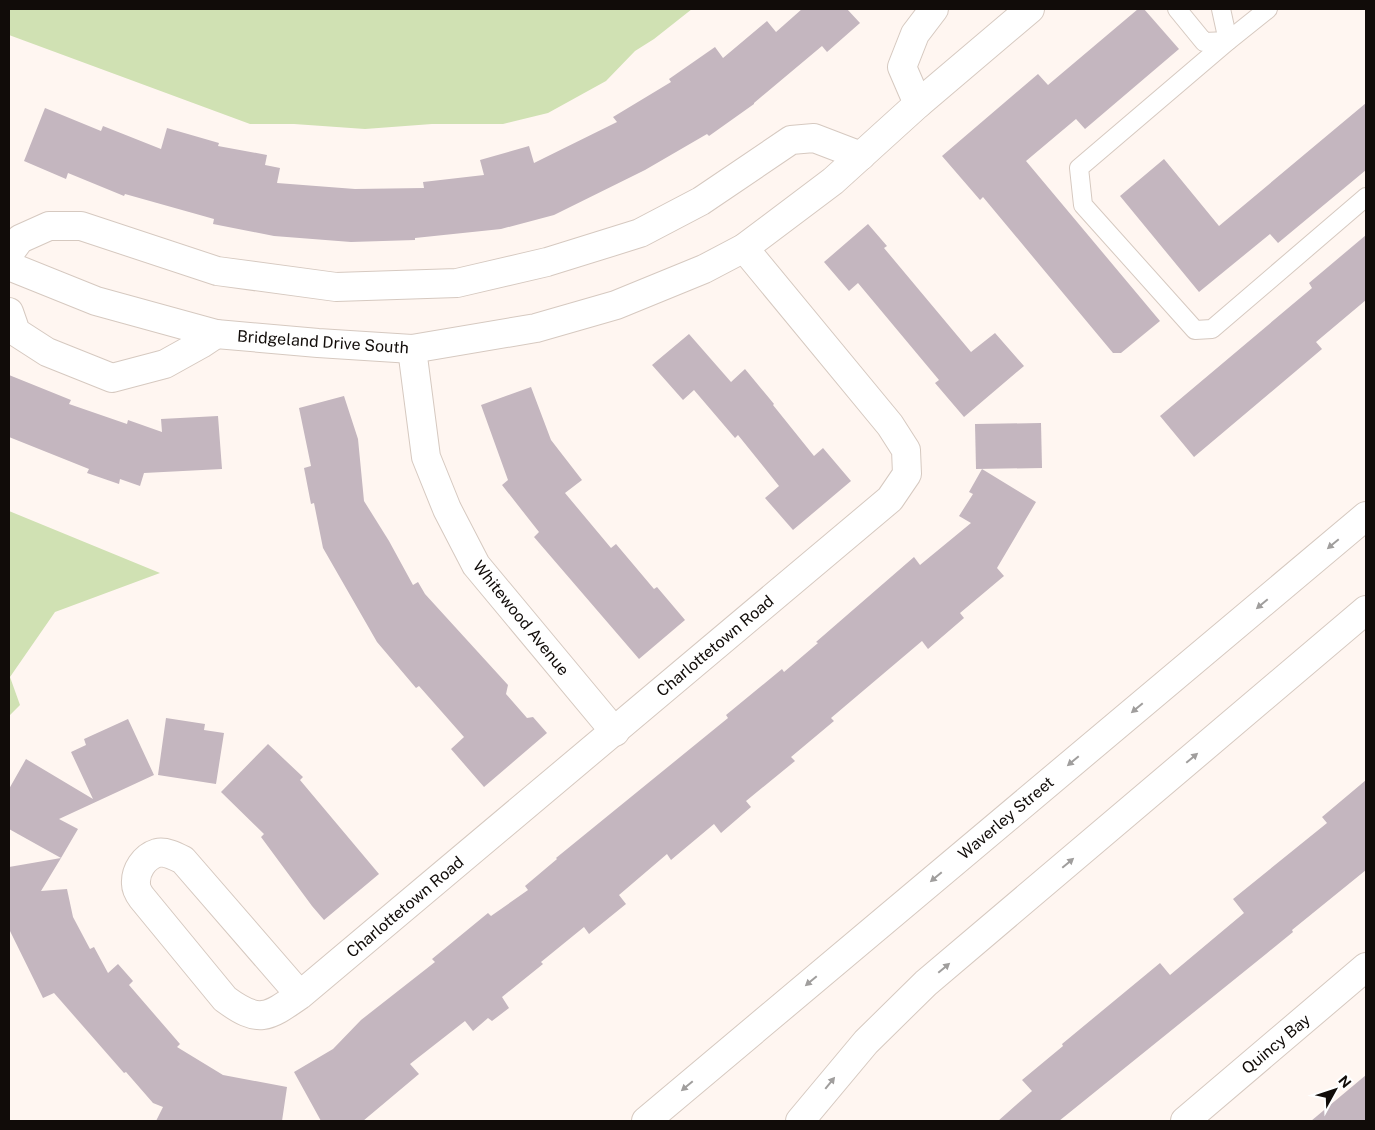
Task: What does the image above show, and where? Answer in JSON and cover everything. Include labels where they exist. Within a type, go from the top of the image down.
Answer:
[{"type":"street","points":[[918,104],[902,67],[915,34],[934,9]]},
{"type":"street","name":"Bridgeland Drive South","points":[[9,266],[96,301],[216,334],[412,349],[536,328],[616,305],[704,269],[744,248],[833,181],[918,104],[1030,9]]},
{"type":"street","points":[[9,254],[20,239],[49,226],[81,226],[217,271],[336,287],[457,283],[547,262],[640,233],[701,201],[791,140],[814,138],[861,156]]},
{"type":"street","name":"Charlottetown Road","points":[[300,995],[183,860],[171,854],[157,853],[146,860],[137,872],[135,886],[142,898],[225,999],[242,1011],[259,1017],[281,1008],[300,995],[615,732],[890,499],[907,474],[906,450],[890,424],[744,248]]},
{"type":"street","name":"Bridgeland Drive South","points":[[9,312],[16,332],[47,352],[112,378],[165,364],[216,334]]},
{"type":"street","name":"Whitewood Avenue","points":[[412,349],[426,457],[447,509],[476,565],[615,732]]},
{"type":"street","name":"Waverley Street","points":[[646,1121],[1366,516]]},
{"type":"street","points":[[800,1121],[866,1042],[926,983],[1366,610]]},
{"type":"street","name":"Quincy Bay","points":[[1185,1121],[1366,967]]},
{"type":"lane","points":[[1177,9],[1204,42],[1228,41]]},
{"type":"lane","points":[[1220,9],[1228,41]]},
{"type":"lane","points":[[1268,9],[1079,168],[1083,205],[1195,330],[1212,329],[1366,197]]},
{"type":"green space","points":[[9,9],[692,9],[654,39],[635,51],[606,81],[548,113],[503,124],[432,124],[365,129],[294,124],[250,124],[9,35]]},
{"type":"green space","points":[[9,511],[160,573],[55,612],[10,677],[20,705],[9,716]]},
{"type":"building","points":[[802,9],[847,9],[860,23],[827,52],[822,46],[754,104],[709,136],[707,134],[645,170],[554,215],[501,229],[415,238],[415,240],[351,242],[274,236],[213,224],[214,219],[125,194],[124,196],[68,173],[66,179],[24,161],[45,108],[101,131],[103,126],[161,149],[167,128],[219,143],[218,146],[267,155],[265,165],[280,168],[277,183],[355,189],[424,188],[423,182],[484,175],[480,160],[529,146],[534,163],[617,122],[613,117],[671,82],[669,79],[715,47],[723,58],[767,21],[776,32]]},
{"type":"building","points":[[1138,9],[1144,9],[1179,49],[1085,129],[1076,119],[1026,161],[1160,321],[1121,353],[1113,353],[983,197],[980,200],[942,156],[1038,74],[1048,85]]},
{"type":"building","points":[[1366,103],[1366,170],[1278,243],[1270,234],[1199,292],[1120,196],[1164,159],[1219,226]]},
{"type":"building","points":[[868,224],[887,246],[884,248],[971,352],[995,333],[1024,366],[964,417],[935,383],[939,380],[858,283],[849,291],[824,262]]},
{"type":"building","points":[[1366,235],[1366,300],[1316,342],[1322,349],[1194,457],[1160,416],[1312,288],[1309,283]]},
{"type":"building","points":[[689,334],[731,382],[745,369],[814,456],[823,448],[851,481],[793,530],[765,498],[779,486],[738,435],[735,438],[694,390],[683,400],[652,365]]},
{"type":"building","points":[[9,375],[71,400],[69,404],[127,424],[128,420],[162,432],[161,419],[218,416],[222,469],[144,473],[140,486],[120,479],[119,484],[87,473],[89,469],[9,437]]},
{"type":"building","points":[[531,387],[551,440],[582,480],[565,493],[611,548],[616,544],[654,589],[657,587],[685,620],[639,659],[534,537],[539,532],[502,485],[508,480],[481,405]]},
{"type":"building","points":[[344,396],[358,439],[364,501],[413,585],[418,582],[425,594],[508,685],[506,694],[527,718],[533,717],[547,733],[484,787],[451,749],[464,737],[419,686],[416,688],[377,642],[323,548],[314,503],[311,504],[304,468],[311,466],[299,408]]},
{"type":"building","points":[[1041,423],[1042,468],[976,469],[975,424]]},
{"type":"building","points":[[982,469],[1036,502],[997,568],[1004,576],[960,613],[964,618],[928,649],[922,641],[831,718],[834,721],[791,757],[795,761],[746,801],[751,807],[721,833],[714,824],[671,860],[667,854],[619,895],[626,904],[589,934],[584,927],[541,962],[543,964],[502,997],[509,1008],[492,1021],[488,1018],[473,1031],[465,1021],[410,1064],[419,1074],[363,1121],[321,1121],[294,1072],[333,1049],[361,1020],[435,962],[432,959],[488,913],[491,916],[528,890],[525,886],[556,858],[728,718],[726,715],[782,669],[784,672],[914,557],[920,565],[971,523],[959,516],[973,494],[969,492]]},
{"type":"building","points":[[166,718],[205,724],[204,730],[224,733],[216,784],[158,775]]},
{"type":"building","points":[[128,719],[154,775],[59,819],[78,829],[61,858],[9,829],[9,789],[26,759],[93,799],[71,752],[86,745],[84,739]]},
{"type":"building","points":[[268,744],[303,777],[300,780],[379,874],[324,920],[261,837],[264,834],[221,792]]},
{"type":"building","points":[[1366,780],[1366,870],[1292,930],[1293,932],[1059,1121],[998,1121],[1032,1091],[1022,1080],[1063,1046],[1062,1044],[1160,963],[1170,975],[1244,913],[1233,899],[1327,823],[1322,817]]},
{"type":"building","points":[[61,858],[41,891],[67,889],[73,917],[90,949],[94,947],[108,973],[118,964],[133,981],[129,985],[180,1044],[177,1047],[223,1075],[287,1087],[282,1121],[156,1121],[163,1107],[153,1103],[126,1072],[124,1073],[54,993],[43,998],[9,929],[9,867]]},
{"type":"building","points":[[1366,1075],[1366,1121],[1311,1121]]}]
